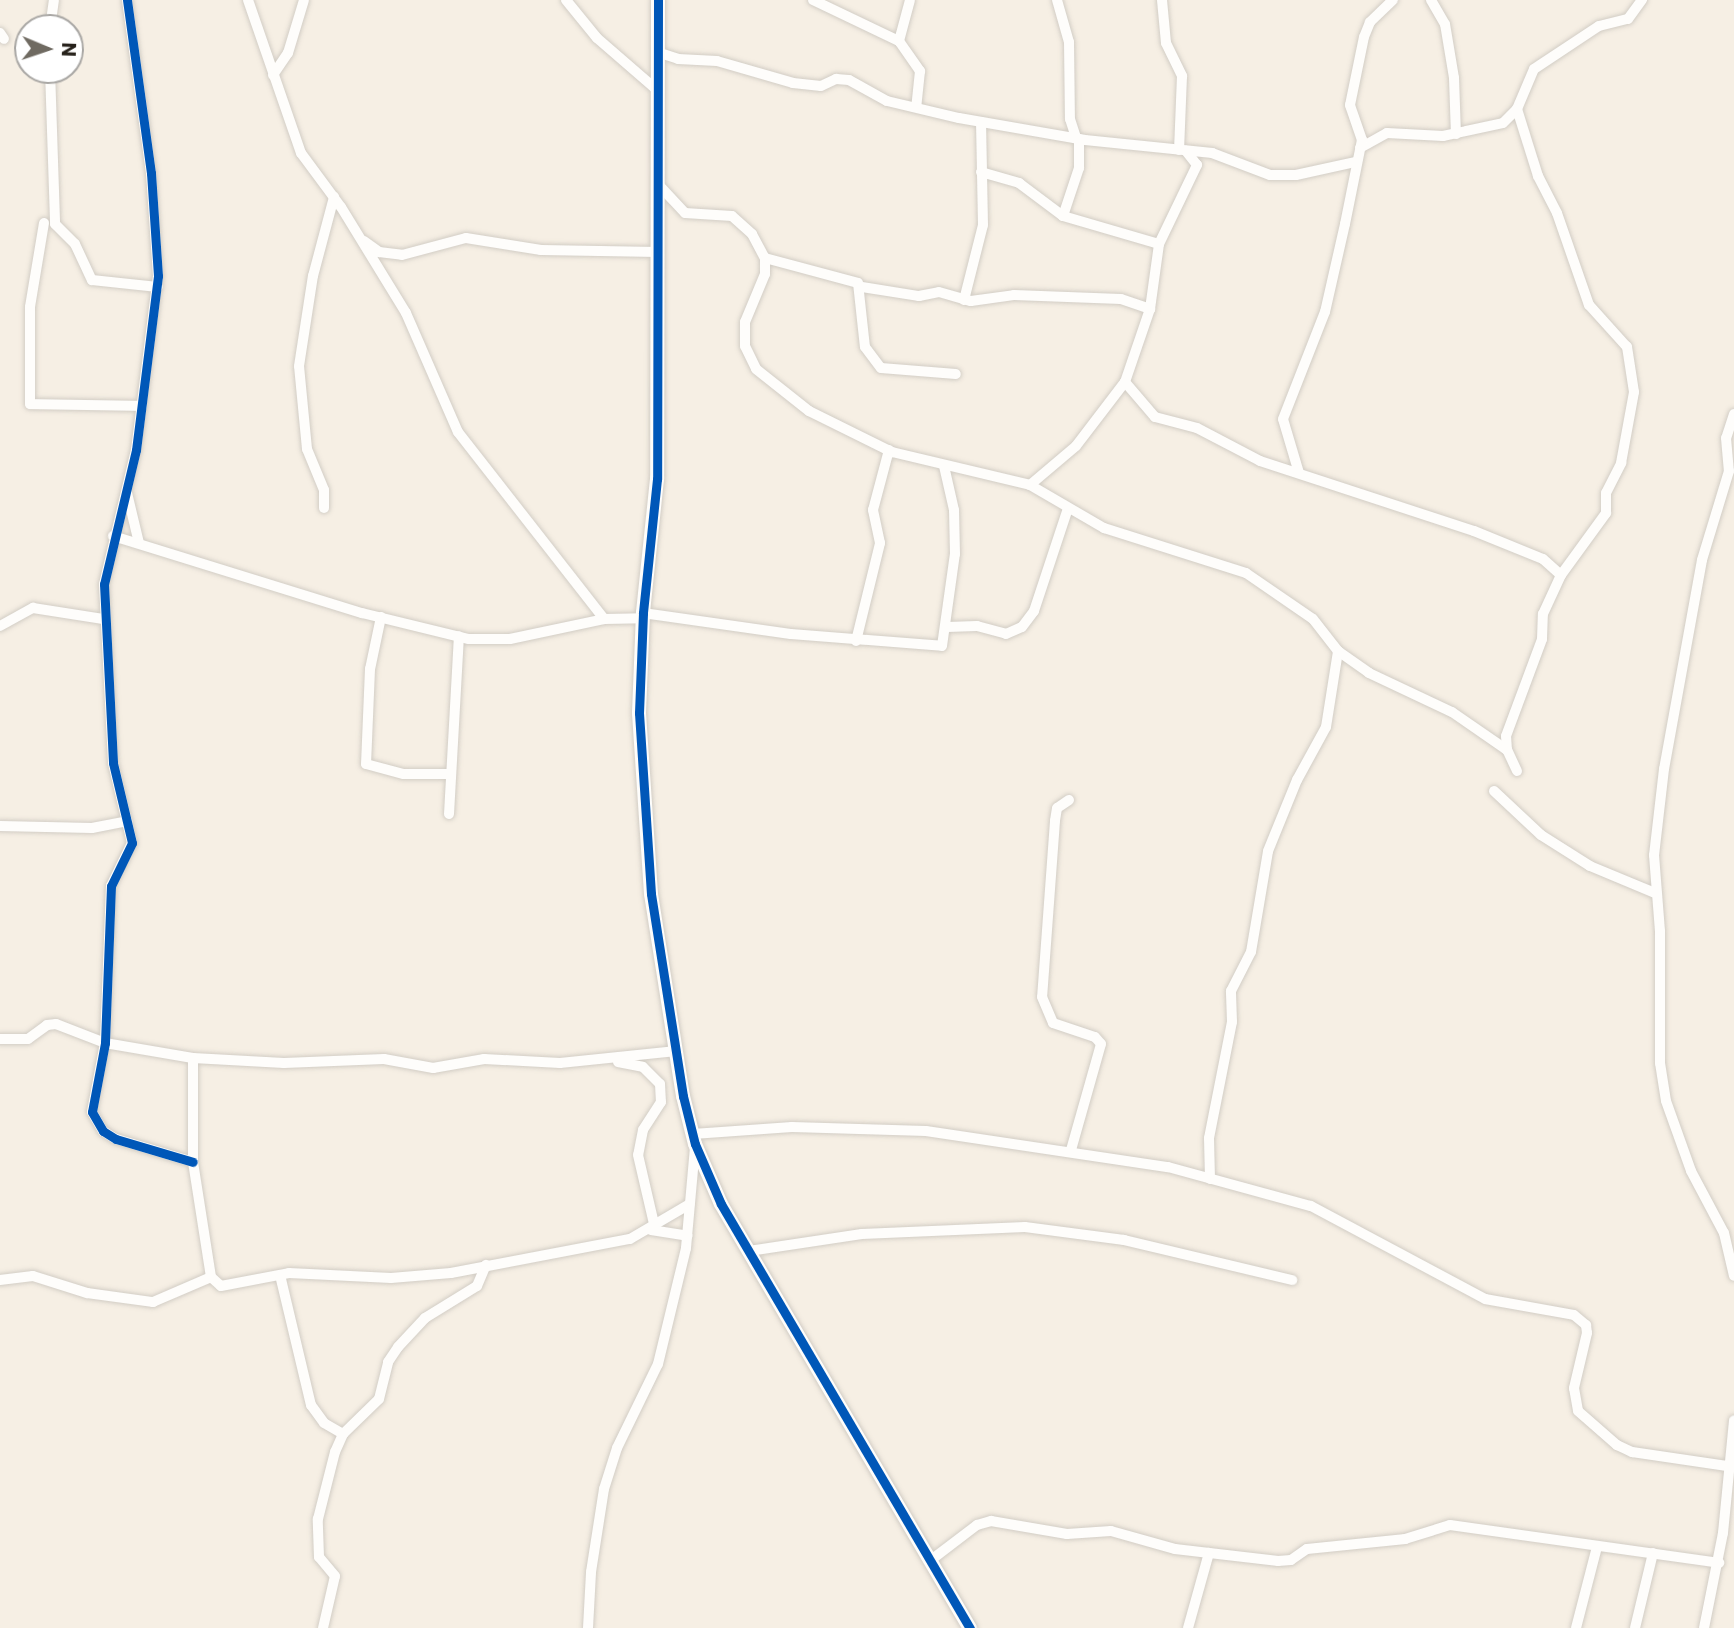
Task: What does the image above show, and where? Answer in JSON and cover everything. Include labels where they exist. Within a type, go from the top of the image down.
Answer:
[{"type":"street","points":[[127,0],[155,204],[158,287],[127,493],[113,536],[103,619],[112,693],[113,763],[132,849],[115,876],[109,897],[111,978],[105,1043],[92,1104],[94,1122],[136,1148],[192,1161]]},
{"type":"street","points":[[248,0],[301,153],[361,239],[422,342],[458,432],[604,619]]},
{"type":"street","points":[[273,75],[288,53],[304,0]]},
{"type":"street","points":[[566,0],[597,38],[657,90]]},
{"type":"street","points":[[658,0],[657,484],[643,615],[639,713],[644,824],[676,1051],[694,1139],[748,1251],[970,1628]]},
{"type":"street","points":[[813,0],[899,41],[920,71],[916,107]]},
{"type":"street","points":[[899,41],[910,0]]},
{"type":"street","points":[[1058,0],[1069,42],[1070,119],[1077,138],[1079,168],[1063,216]]},
{"type":"street","points":[[1030,485],[1076,446],[1125,382],[1150,309],[1159,244],[1197,165],[1183,151],[1182,76],[1166,43],[1162,0]]},
{"type":"street","points":[[1299,473],[1283,419],[1325,312],[1360,148],[1362,132],[1350,105],[1352,89],[1370,22],[1393,0]]},
{"type":"street","points":[[1430,0],[1446,29],[1454,78],[1456,134]]},
{"type":"street","points":[[1360,148],[1387,133],[1456,134],[1503,124],[1517,109],[1534,69],[1599,26],[1628,19],[1642,0]]},
{"type":"street","points":[[656,52],[678,59],[717,61],[793,83],[821,86],[836,79],[849,80],[877,97],[981,122],[1077,138],[1222,155],[1257,171],[1287,176],[1355,162]]},
{"type":"street","points":[[50,84],[55,224],[75,244],[92,281],[158,287]]},
{"type":"street","points":[[1517,109],[1538,176],[1558,213],[1587,300],[1627,347],[1633,379],[1633,400],[1621,463],[1607,487],[1606,513],[1561,575],[1543,614],[1543,634],[1506,736],[1507,750],[1517,771]]},
{"type":"street","points":[[964,300],[983,225],[981,122]]},
{"type":"street","points":[[981,172],[1019,183],[1063,216],[1159,244]]},
{"type":"street","points":[[656,182],[685,213],[738,219],[752,234],[765,258],[764,283],[743,330],[745,346],[756,369],[822,420],[889,450],[944,466],[986,471],[1030,485],[1104,528],[1266,583],[1312,619],[1338,652],[1376,677],[1400,685],[1452,712],[1507,750]]},
{"type":"street","points":[[324,508],[324,490],[307,449],[299,366],[313,275],[334,197]]},
{"type":"street","points":[[44,223],[30,307],[34,336],[27,388],[30,404],[142,406]]},
{"type":"street","points":[[361,239],[393,255],[414,255],[466,238],[541,250],[658,252]]},
{"type":"street","points":[[765,258],[847,277],[862,287],[919,296],[939,292],[964,300],[1009,295],[1108,298],[1136,302],[1150,309]]},
{"type":"street","points":[[862,287],[863,328],[872,362],[889,371],[956,374]]},
{"type":"street","points":[[1125,382],[1155,417],[1197,428],[1235,451],[1474,531],[1543,559],[1561,575]]},
{"type":"street","points":[[1734,414],[1726,438],[1729,471],[1702,560],[1655,820],[1655,893],[1660,931],[1660,1063],[1666,1101],[1691,1171],[1731,1249],[1734,1276]]},
{"type":"street","points":[[856,641],[880,543],[873,510],[889,450]]},
{"type":"street","points":[[113,536],[381,617],[459,636],[510,639],[604,619],[643,615],[856,641],[940,648],[947,627],[954,583],[955,516],[944,466]]},
{"type":"street","points":[[127,493],[139,543]]},
{"type":"street","points":[[947,627],[977,626],[1006,634],[1022,627],[1034,611],[1068,508]]},
{"type":"street","points":[[0,626],[33,608],[103,619]]},
{"type":"street","points":[[381,617],[370,669],[366,764],[404,774],[449,774]]},
{"type":"street","points":[[449,814],[449,774],[459,636]]},
{"type":"street","points":[[1210,1179],[1209,1138],[1233,1022],[1231,991],[1251,952],[1268,851],[1297,780],[1326,727],[1338,652]]},
{"type":"street","points":[[1494,791],[1541,835],[1590,866],[1655,893]]},
{"type":"street","points":[[1069,800],[1057,808],[1055,821],[1042,997],[1054,1023],[1095,1037],[1101,1044],[1071,1150]]},
{"type":"street","points":[[0,826],[92,828],[127,821]]},
{"type":"street","points":[[0,1039],[28,1039],[47,1025],[56,1024],[105,1043],[192,1058],[284,1063],[384,1059],[433,1068],[484,1059],[545,1064],[676,1051]]},
{"type":"street","points":[[192,1058],[192,1161],[211,1277],[220,1286],[280,1275],[391,1278],[486,1265],[630,1239],[653,1229],[690,1204]]},
{"type":"street","points":[[612,1059],[643,1067],[660,1084],[661,1102],[643,1130],[638,1155],[653,1229]]},
{"type":"street","points":[[694,1139],[855,1127],[926,1131],[1071,1150],[1210,1179],[1311,1206],[1485,1299],[1574,1315],[1586,1325],[1587,1333],[1574,1388],[1578,1411],[1632,1452],[1732,1466]]},
{"type":"street","points":[[588,1628],[591,1572],[604,1489],[617,1448],[656,1374],[688,1236],[694,1139]]},
{"type":"street","points":[[748,1251],[862,1234],[1025,1227],[1124,1240],[1292,1280]]},
{"type":"street","points":[[653,1229],[688,1236]]},
{"type":"street","points":[[323,1628],[335,1576],[319,1556],[318,1519],[325,1485],[343,1434],[379,1399],[388,1362],[404,1339],[425,1318],[477,1286],[486,1265]]},
{"type":"street","points":[[280,1275],[311,1405],[324,1423],[343,1434]]},
{"type":"street","points":[[0,1280],[33,1276],[87,1293],[153,1302],[211,1277]]},
{"type":"street","points":[[1704,1628],[1719,1563],[1732,1466],[1734,1421]]},
{"type":"street","points":[[931,1560],[977,1525],[991,1521],[1067,1534],[1111,1531],[1209,1553],[1284,1561],[1307,1549],[1405,1539],[1450,1525],[1719,1563]]},
{"type":"street","points":[[1576,1628],[1597,1547]]},
{"type":"street","points":[[1188,1628],[1209,1553]]},
{"type":"street","points":[[1635,1628],[1653,1553]]},
{"type":"cycle path","points":[[127,0],[151,173],[158,276],[136,450],[104,584],[113,763],[132,843],[111,886],[105,1043],[92,1112],[103,1131],[116,1139],[193,1162]]},
{"type":"cycle path","points":[[658,0],[657,479],[643,613],[639,713],[651,894],[683,1096],[695,1144],[721,1204],[970,1628]]}]
